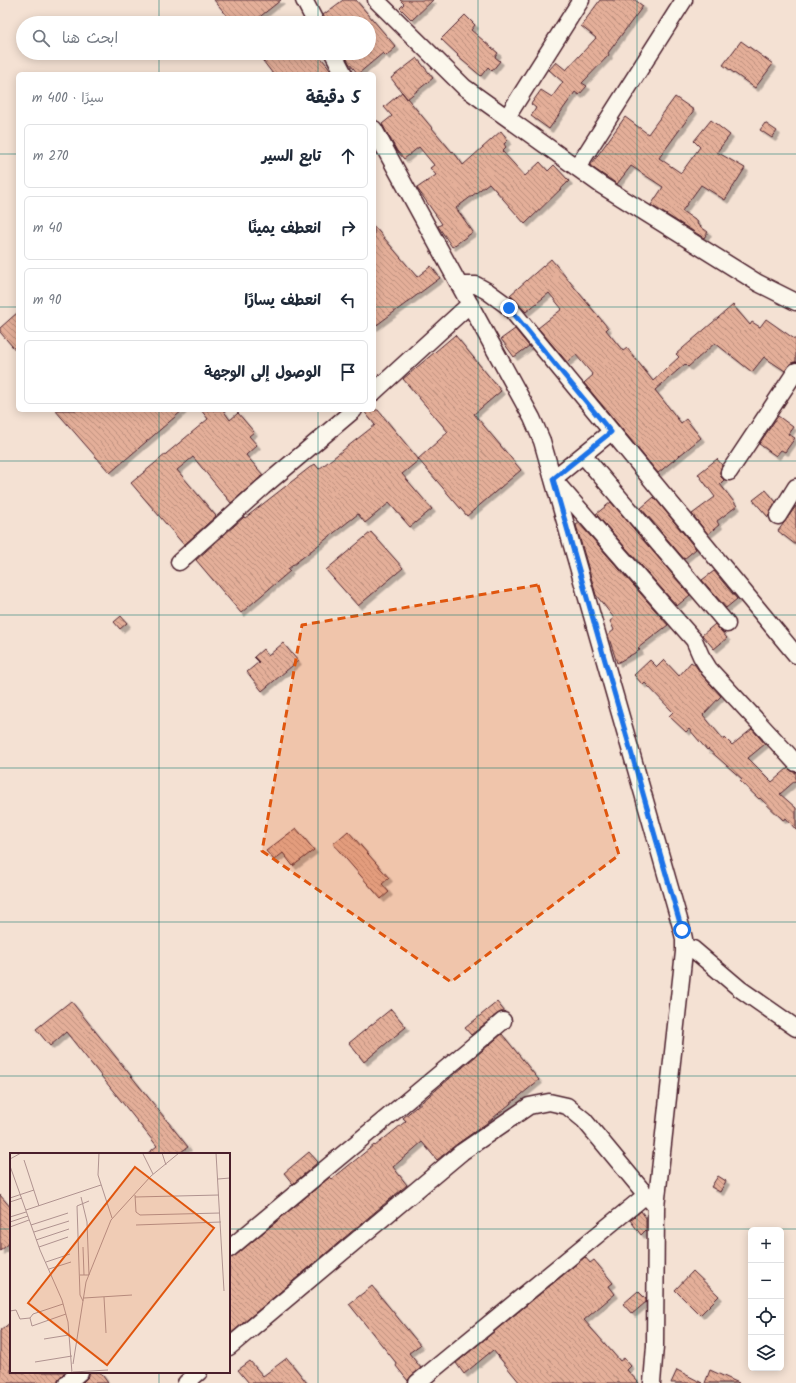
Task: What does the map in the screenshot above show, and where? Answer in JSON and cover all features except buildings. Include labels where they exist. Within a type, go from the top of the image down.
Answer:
[{"type":"street","points":[[304,0],[312,16]]},
{"type":"street","points":[[507,117],[581,0]]},
{"type":"street","points":[[577,168],[684,0]]},
{"type":"street","points":[[380,1],[464,87],[601,185],[758,283],[796,302]]},
{"type":"street","points":[[337,60],[343,72]]},
{"type":"street","points":[[376,133],[532,418],[542,441],[680,920],[684,946],[651,1201],[655,1346],[652,1383]]},
{"type":"street","points":[[460,285],[476,285],[487,291],[509,308],[796,655]]},
{"type":"street","points":[[376,390],[470,304]]},
{"type":"street","points":[[729,472],[796,371]]},
{"type":"street","points":[[179,562],[263,487],[351,412]]},
{"type":"street","points":[[553,479],[611,432]]},
{"type":"street","points":[[583,455],[727,624]]},
{"type":"street","points":[[553,479],[694,640],[708,669],[796,763]]},
{"type":"street","points":[[778,516],[796,487]]},
{"type":"street","points":[[684,946],[693,949],[740,989],[796,1028]]},
{"type":"street","points":[[230,1248],[503,1021]]},
{"type":"street","points":[[230,1346],[462,1152],[529,1106],[549,1102],[567,1106],[584,1120],[651,1201]]},
{"type":"street","points":[[417,1383],[651,1201]]},
{"type":"street","points":[[67,1383],[79,1373]]},
{"type":"street","points":[[186,1383],[198,1373]]},
{"type":"highlighted area","points":[[538,585],[619,855],[451,982],[262,851],[302,625]]},
{"type":"route","points":[[509,308],[611,432],[553,479],[682,930]]}]
